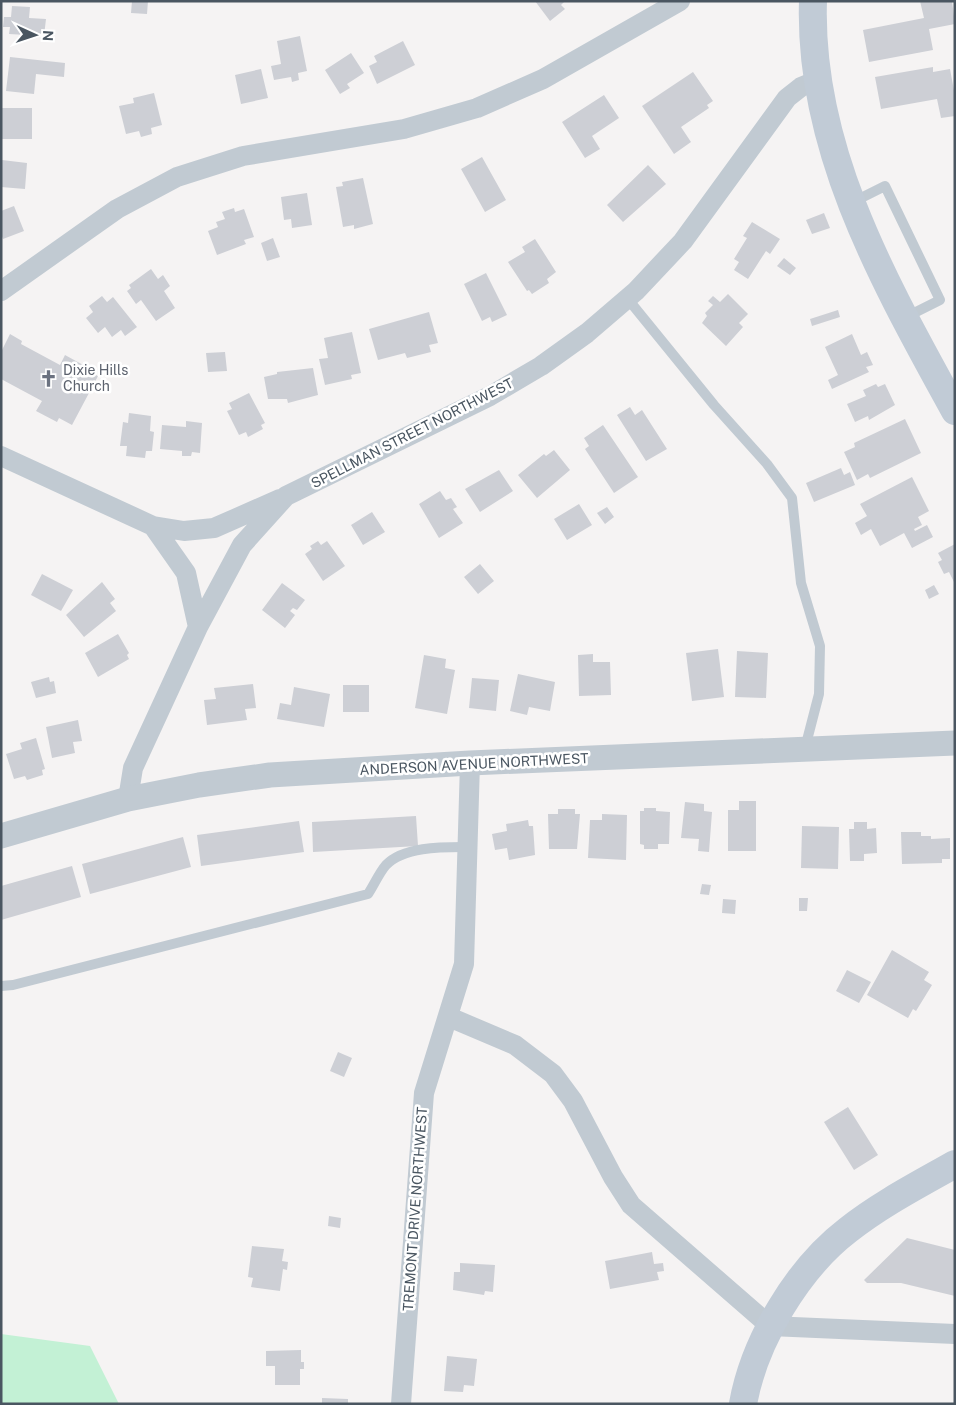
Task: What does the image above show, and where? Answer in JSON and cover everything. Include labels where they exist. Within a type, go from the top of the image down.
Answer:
[{"type":"main road","points":[[813,1],[818,80],[834,154],[860,225],[905,317],[955,411]]},
{"type":"main road","points":[[743,1404],[746,1386],[770,1326],[809,1267],[846,1231],[880,1207],[955,1164]]},
{"type":"street","points":[[1,292],[117,209],[176,177],[243,156],[404,129],[478,108],[543,79],[680,1]]},
{"type":"street","name":"SPELLMAN STREET NORTHWEST","points":[[128,800],[133,768],[198,627],[242,545],[286,496],[490,396],[564,350],[627,298],[683,241],[787,98],[801,87],[818,80]]},
{"type":"street","points":[[1,456],[153,526],[184,531],[214,528],[286,496]]},
{"type":"street","points":[[153,526],[186,574],[198,627]]},
{"type":"street","name":"ANDERSON AVENUE NORTHWEST","points":[[1,836],[128,800],[199,785],[270,775],[470,763],[955,743]]},
{"type":"street","name":"TREMONT DRIVE NORTHWEST","points":[[401,1404],[424,1093],[464,964],[470,763]]},
{"type":"street","points":[[449,1017],[515,1045],[553,1074],[574,1101],[613,1177],[631,1205],[770,1326],[955,1334]]},
{"type":"lane","points":[[852,202],[886,186],[940,300],[905,317]]},
{"type":"lane","points":[[627,298],[714,405],[768,464],[792,498],[801,583],[820,646],[819,694],[804,749]]},
{"type":"lane","points":[[1,986],[13,985],[368,894],[387,864],[408,853],[428,847],[468,847]]},
{"type":"green space","points":[[1,1334],[90,1346],[119,1404],[1,1404]]},
{"type":"building","points":[[132,1],[148,1],[147,14],[131,13]]},
{"type":"building","points":[[535,1],[565,1],[561,5],[565,9],[550,21]]},
{"type":"building","points":[[920,1],[952,1],[955,24],[929,29],[933,50],[869,62],[863,30],[924,18]]},
{"type":"building","points":[[12,6],[30,7],[29,18],[46,19],[44,36],[9,34],[10,27],[3,27],[4,17],[11,17]]},
{"type":"building","points":[[300,36],[307,71],[298,73],[299,80],[292,82],[291,77],[274,80],[271,66],[281,64],[277,41]]},
{"type":"building","points":[[403,41],[415,65],[377,84],[369,66],[377,62],[374,56]]},
{"type":"building","points":[[351,53],[364,73],[347,84],[350,88],[340,94],[325,70]]},
{"type":"building","points":[[10,57],[65,63],[64,77],[36,74],[34,94],[6,91]]},
{"type":"building","points":[[933,67],[933,72],[950,69],[955,96],[955,116],[941,118],[937,99],[881,109],[875,77]]},
{"type":"building","points":[[261,69],[268,98],[241,104],[235,75]]},
{"type":"building","points":[[693,72],[713,101],[707,105],[709,108],[681,127],[691,142],[674,154],[642,106]]},
{"type":"building","points":[[154,93],[162,125],[151,128],[152,134],[141,137],[139,131],[126,134],[119,106],[134,103],[133,98]]},
{"type":"building","points":[[604,95],[619,118],[592,136],[600,149],[585,158],[562,122]]},
{"type":"building","points":[[2,108],[32,108],[32,139],[2,139]]},
{"type":"building","points":[[482,157],[506,200],[485,212],[461,169]]},
{"type":"building","points":[[2,160],[27,163],[25,189],[1,187]]},
{"type":"building","points":[[648,165],[666,184],[623,222],[607,205]]},
{"type":"building","points":[[363,178],[373,224],[354,229],[354,225],[343,227],[336,187],[343,186],[342,182]]},
{"type":"building","points":[[307,193],[312,225],[292,228],[291,219],[284,220],[281,197]]},
{"type":"building","points":[[14,206],[24,231],[3,239],[1,234],[1,211]]},
{"type":"building","points":[[234,208],[235,212],[244,209],[254,237],[244,240],[246,244],[217,255],[208,231],[218,227],[216,222],[225,219],[222,212]]},
{"type":"building","points":[[824,213],[830,228],[812,234],[806,220]]},
{"type":"building","points":[[752,222],[780,239],[770,254],[766,251],[748,279],[734,270],[739,262],[734,259],[747,238],[743,236]]},
{"type":"building","points":[[273,238],[280,257],[267,261],[261,243]]},
{"type":"building","points":[[535,239],[556,272],[547,279],[549,283],[532,294],[529,290],[527,291],[508,262],[525,252],[522,247]]},
{"type":"building","points":[[784,258],[796,268],[790,275],[777,266]]},
{"type":"building","points":[[151,269],[158,279],[163,275],[170,286],[164,291],[175,308],[156,321],[141,300],[136,304],[127,291],[131,288],[129,285]]},
{"type":"building","points":[[486,273],[507,315],[492,322],[490,317],[482,321],[464,284]]},
{"type":"building","points":[[728,294],[748,314],[739,323],[743,327],[726,346],[702,323],[707,316],[705,313],[713,305],[708,301],[713,296],[720,302]]},
{"type":"building","points":[[102,296],[107,302],[113,297],[137,327],[125,336],[121,330],[112,337],[105,327],[98,333],[86,318],[93,312],[89,306]]},
{"type":"building","points":[[838,310],[840,317],[812,326],[810,319]]},
{"type":"building","points":[[429,312],[438,343],[429,345],[431,352],[407,358],[405,353],[378,360],[369,329]]},
{"type":"building","points":[[352,332],[361,373],[351,375],[352,379],[325,385],[319,359],[328,358],[324,338]]},
{"type":"building","name":"Dixie Hills Church","points":[[10,334],[22,341],[21,344],[60,365],[65,355],[85,366],[83,369],[98,376],[72,425],[59,418],[57,422],[36,411],[42,401],[1,379],[1,352]]},
{"type":"building","points":[[852,334],[861,355],[867,352],[873,365],[866,367],[869,372],[832,389],[828,380],[838,375],[825,347]]},
{"type":"building","points":[[225,352],[227,371],[208,372],[206,353]]},
{"type":"building","points":[[313,368],[318,395],[288,403],[287,399],[268,399],[264,377],[277,374],[277,372]]},
{"type":"building","points":[[876,384],[878,387],[885,384],[895,405],[869,420],[868,416],[855,422],[847,404],[866,396],[863,390]]},
{"type":"building","points":[[249,393],[265,423],[261,425],[263,429],[248,437],[246,432],[239,435],[227,411],[232,409],[229,403]]},
{"type":"building","points":[[630,407],[635,415],[642,410],[667,449],[646,461],[617,415]]},
{"type":"building","points":[[129,413],[151,416],[150,431],[154,432],[152,451],[146,451],[145,458],[126,456],[127,446],[120,446],[123,422],[128,423]]},
{"type":"building","points":[[905,419],[921,453],[870,478],[868,474],[857,480],[844,452],[855,447],[854,443]]},
{"type":"building","points":[[186,421],[202,423],[200,453],[192,452],[191,456],[182,456],[182,451],[160,449],[162,425],[186,427]]},
{"type":"building","points":[[603,425],[638,477],[614,493],[585,449],[589,446],[584,438]]},
{"type":"building","points":[[554,450],[570,470],[537,498],[518,475],[544,454],[546,456]]},
{"type":"building","points":[[841,468],[844,475],[850,472],[855,485],[814,502],[806,483]]},
{"type":"building","points":[[499,470],[513,491],[480,512],[465,489]]},
{"type":"building","points":[[912,477],[929,511],[918,517],[922,525],[914,529],[915,531],[927,525],[933,537],[912,548],[904,533],[880,546],[871,529],[861,535],[855,523],[867,516],[860,504]]},
{"type":"building","points":[[440,491],[446,500],[451,498],[457,507],[453,509],[463,523],[439,538],[419,504]]},
{"type":"building","points":[[579,504],[592,525],[567,540],[554,519]]},
{"type":"building","points":[[607,507],[614,517],[605,524],[597,513]]},
{"type":"building","points":[[372,512],[385,532],[363,545],[351,525]]},
{"type":"building","points":[[318,541],[321,545],[327,541],[345,566],[323,581],[305,554],[312,549],[310,546]]},
{"type":"building","points":[[955,544],[955,584],[949,572],[944,574],[938,562],[942,560],[938,553]]},
{"type":"building","points":[[480,564],[494,581],[478,594],[464,577]]},
{"type":"building","points":[[42,574],[73,590],[61,611],[31,595]]},
{"type":"building","points":[[102,582],[115,599],[110,603],[116,611],[84,637],[66,615]]},
{"type":"building","points":[[282,583],[305,600],[297,610],[293,608],[290,611],[295,615],[285,628],[262,610]]},
{"type":"building","points":[[934,585],[939,594],[929,599],[925,590]]},
{"type":"building","points":[[118,634],[129,653],[127,655],[129,659],[98,677],[85,653]]},
{"type":"building","points":[[718,649],[724,697],[692,701],[686,653]]},
{"type":"building","points":[[737,651],[768,653],[766,698],[735,697]]},
{"type":"building","points":[[593,654],[593,662],[610,662],[611,695],[579,696],[578,655]]},
{"type":"building","points":[[424,655],[446,659],[445,668],[455,670],[447,714],[415,708]]},
{"type":"building","points":[[518,674],[555,682],[550,711],[529,707],[527,715],[510,711]]},
{"type":"building","points":[[49,677],[50,682],[54,681],[56,693],[36,698],[31,682]]},
{"type":"building","points":[[472,678],[499,680],[496,711],[469,708]]},
{"type":"building","points":[[253,684],[256,708],[245,709],[247,720],[207,725],[204,700],[216,699],[214,688]]},
{"type":"building","points":[[343,685],[369,685],[369,712],[343,712]]},
{"type":"building","points":[[294,687],[330,694],[324,727],[277,719],[280,703],[291,705]]},
{"type":"building","points":[[78,720],[82,741],[73,742],[75,753],[52,758],[46,727]]},
{"type":"building","points":[[36,738],[45,769],[42,770],[43,775],[27,780],[25,776],[14,779],[6,754],[22,749],[20,743]]},
{"type":"building","points":[[739,801],[756,801],[756,851],[728,851],[728,810],[739,810]]},
{"type":"building","points":[[685,802],[704,804],[704,811],[712,812],[709,852],[698,851],[699,839],[681,838]]},
{"type":"building","points":[[644,808],[656,808],[656,811],[670,812],[669,844],[658,844],[658,849],[644,849],[644,845],[640,844],[640,811],[644,811]]},
{"type":"building","points":[[558,809],[575,809],[575,814],[580,814],[577,849],[549,849],[548,814],[558,814]]},
{"type":"building","points":[[602,814],[627,815],[626,860],[588,858],[590,820],[602,820]]},
{"type":"building","points":[[416,816],[418,846],[313,852],[312,822]]},
{"type":"building","points":[[528,820],[529,826],[533,826],[535,855],[509,860],[507,848],[495,850],[492,834],[507,831],[506,824]]},
{"type":"building","points":[[299,821],[304,852],[201,866],[197,835]]},
{"type":"building","points":[[854,822],[867,822],[867,829],[876,828],[877,853],[864,854],[864,861],[850,861],[849,829],[854,829]]},
{"type":"building","points":[[802,826],[839,827],[838,869],[801,868]]},
{"type":"building","points":[[901,832],[921,832],[921,836],[931,836],[931,839],[950,838],[950,859],[942,859],[942,863],[902,864]]},
{"type":"building","points":[[183,837],[191,867],[90,894],[82,864]]},
{"type":"building","points":[[72,866],[81,897],[1,920],[1,886]]},
{"type":"building","points":[[702,884],[711,885],[709,895],[700,894]]},
{"type":"building","points":[[799,898],[808,898],[807,911],[799,911]]},
{"type":"building","points":[[723,899],[736,900],[735,914],[722,913]]},
{"type":"building","points":[[892,950],[929,972],[924,980],[932,985],[916,1011],[913,1009],[908,1018],[867,995]]},
{"type":"building","points":[[847,970],[871,982],[859,1003],[836,991]]},
{"type":"building","points":[[338,1052],[352,1058],[344,1077],[330,1071]]},
{"type":"building","points":[[848,1107],[878,1155],[854,1170],[824,1122]]},
{"type":"building","points":[[329,1216],[341,1218],[340,1228],[328,1226]]},
{"type":"building","points":[[907,1238],[955,1250],[955,1296],[901,1283],[867,1283],[864,1280]]},
{"type":"building","points":[[252,1246],[284,1249],[282,1261],[288,1262],[287,1270],[283,1269],[280,1291],[251,1287],[253,1278],[248,1277]]},
{"type":"building","points":[[652,1252],[654,1264],[663,1263],[664,1271],[657,1272],[659,1280],[610,1289],[605,1261]]},
{"type":"building","points":[[460,1263],[495,1265],[493,1292],[485,1291],[484,1295],[453,1290],[454,1272],[460,1272]]},
{"type":"building","points":[[301,1350],[301,1362],[304,1362],[304,1369],[300,1369],[300,1385],[275,1385],[275,1366],[266,1366],[266,1351]]},
{"type":"building","points":[[447,1356],[477,1359],[474,1386],[464,1385],[463,1392],[444,1391]]},
{"type":"building","points":[[322,1398],[348,1399],[348,1404],[322,1404]]},
{"type":"place","name":"Dixie Hills Church","points":[[49,378]]}]
